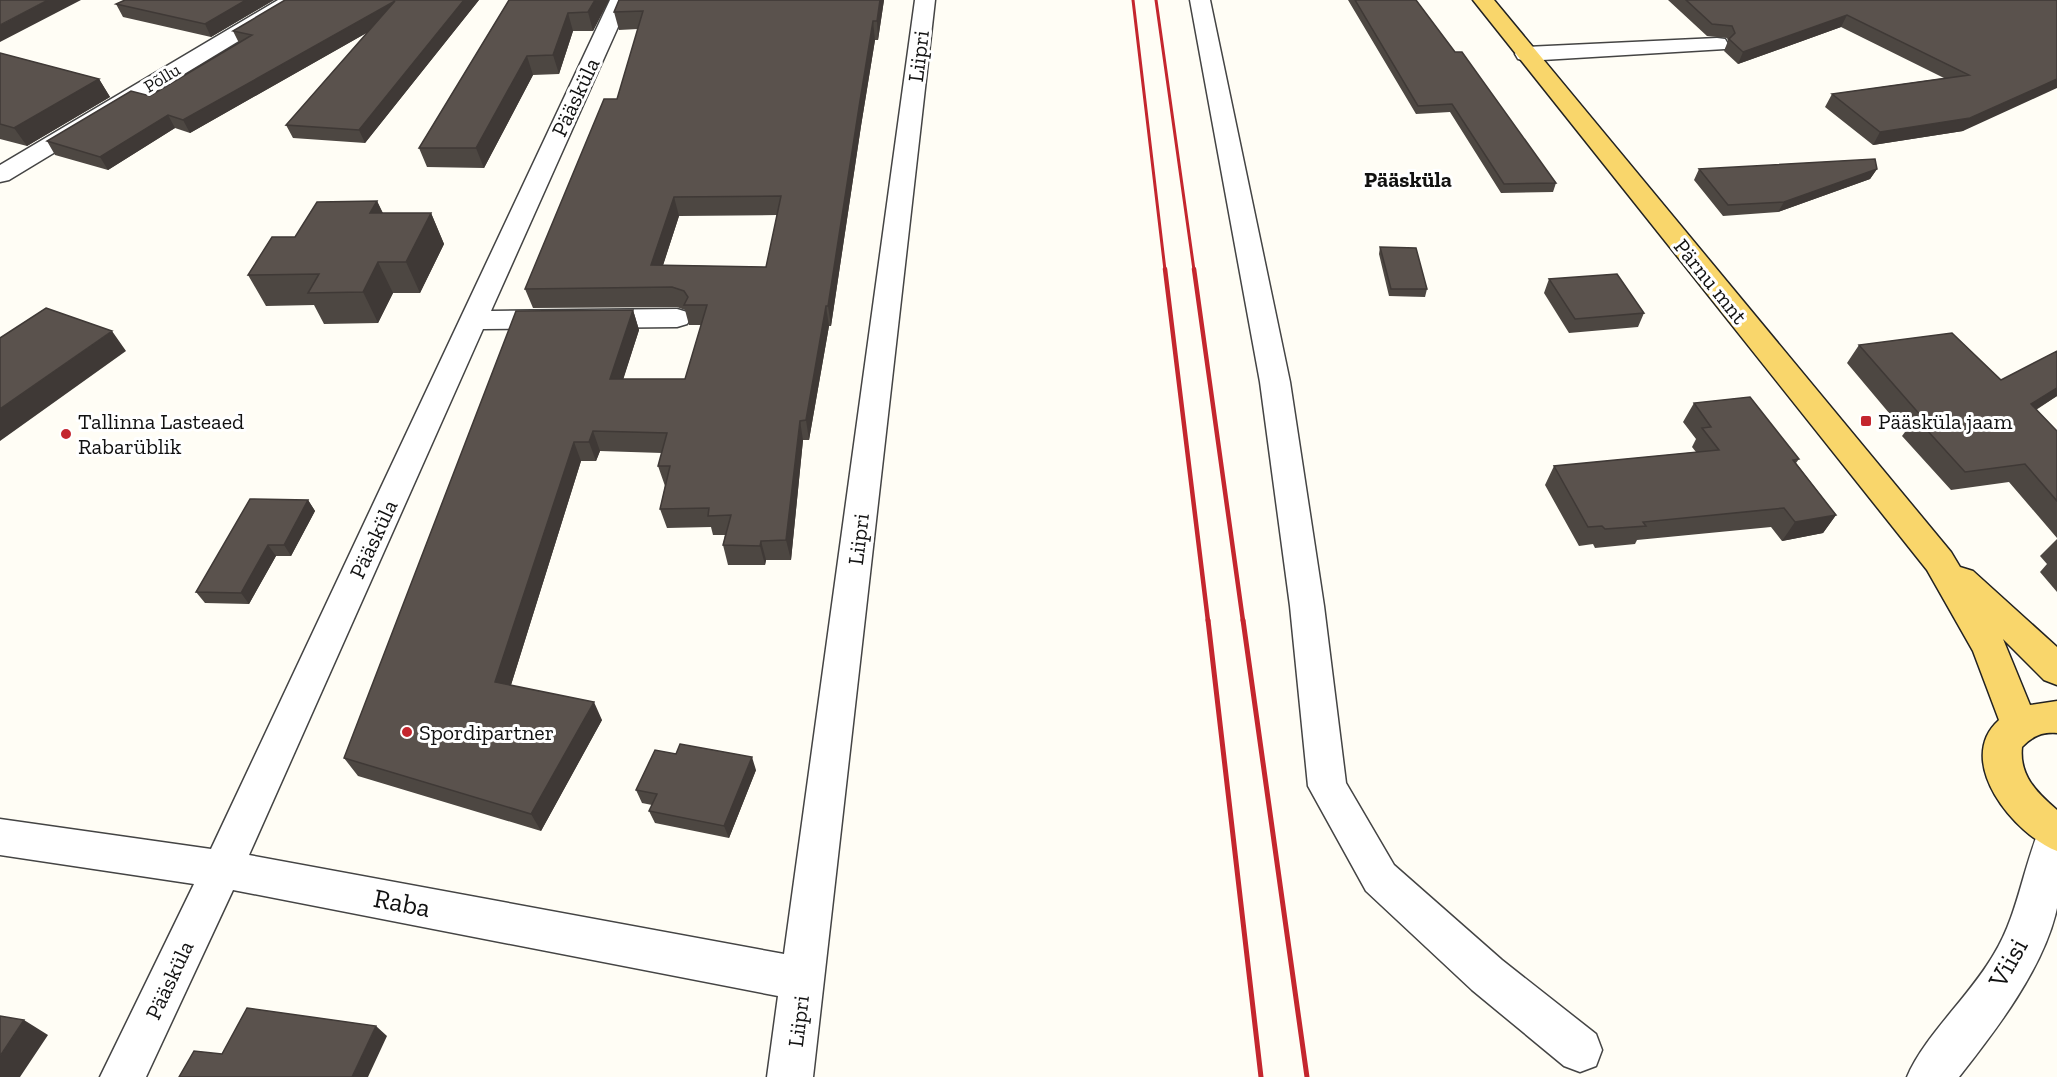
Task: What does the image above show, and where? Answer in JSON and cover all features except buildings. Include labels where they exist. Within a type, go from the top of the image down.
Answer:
[{"type":"main road","name":"Pärnu mnt","points":[[1483,0],[1939,561],[1990,648],[2019,723]]},
{"type":"main road","name":"Pärnu mnt","points":[[1939,561],[2027,639],[2057,670]]},
{"type":"main road","points":[[2057,717],[2044,716],[2019,723],[2003,741],[2002,766],[2017,795],[2044,825],[2057,834]]},
{"type":"street","name":"Põllu","points":[[0,175],[293,0]]},
{"type":"street","name":"Pääsküla","points":[[123,1077],[222,869],[620,0]]},
{"type":"street","name":"Liipri","points":[[790,1077],[925,0]]},
{"type":"street","points":[[1200,0],[1275,382],[1307,606],[1328,786],[1380,878],[1487,975],[1580,1050]]},
{"type":"street","points":[[1526,54],[1717,44]]},
{"type":"street","points":[[473,320],[677,318]]},
{"type":"street","name":"Viisi","points":[[1930,1077],[1975,1019],[2018,954],[2041,894],[2057,834]]},
{"type":"street","name":"Raba","points":[[0,837],[222,869],[803,979]]},
{"type":"railway","points":[[1133,0],[1165,270]]},
{"type":"railway","points":[[1156,0],[1194,270]]},
{"type":"railway","points":[[1165,269],[1208,621]]},
{"type":"railway","points":[[1194,269],[1243,621]]},
{"type":"railway","points":[[1208,620],[1261,1077]]},
{"type":"railway","points":[[1243,620],[1307,1077]]},
{"type":"place","name":"Pääsküla jaam","points":[[1866,421]]},
{"type":"place","name":"Tallinna Lasteaed Rabarüblik","points":[[66,434]]},
{"type":"place","name":"Spordipartner","points":[[407,732]]},
{"type":"district","name":"Pääsküla","points":[[1408,179]]}]
